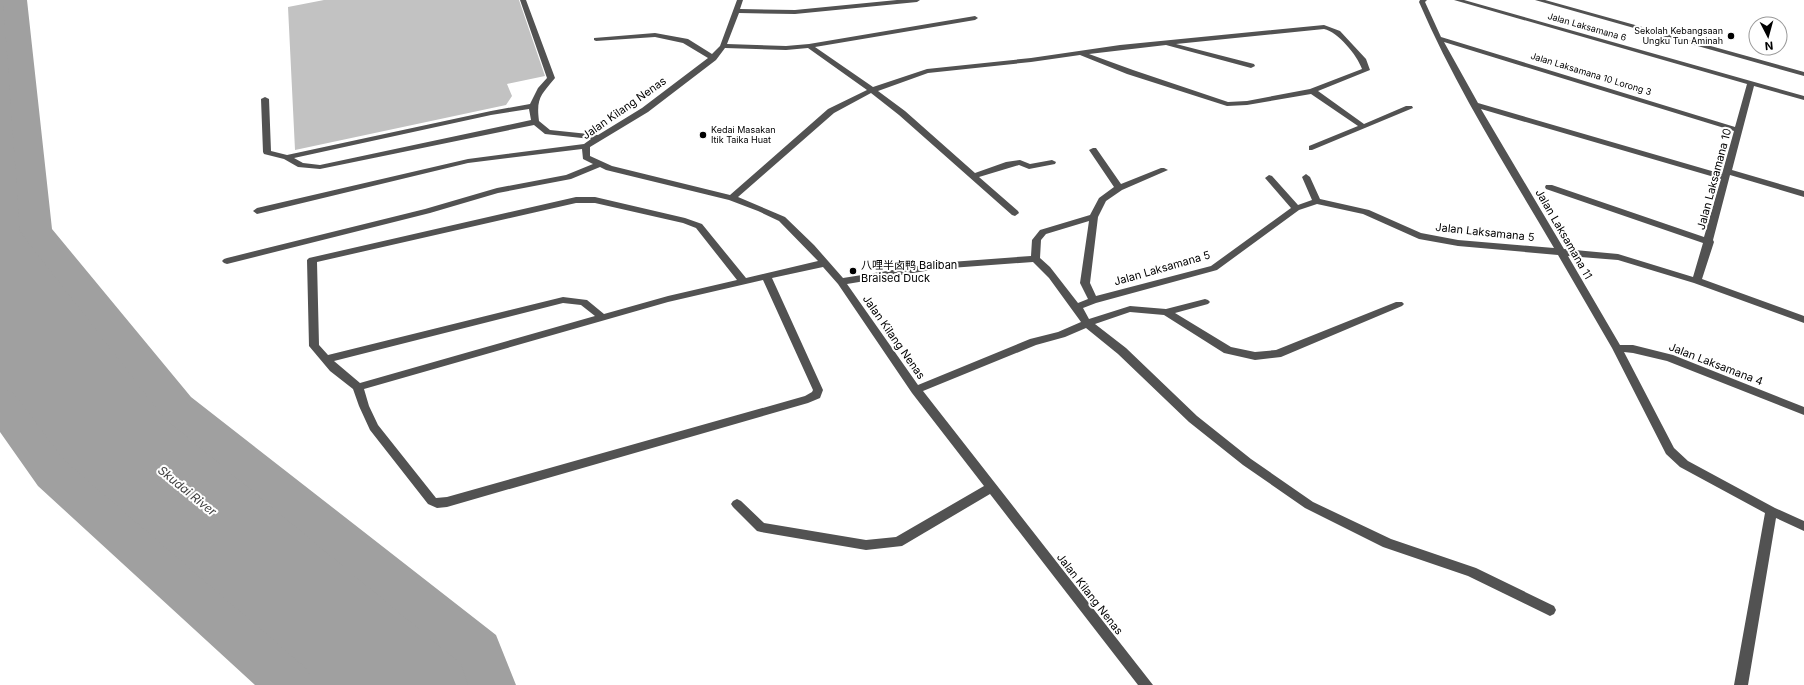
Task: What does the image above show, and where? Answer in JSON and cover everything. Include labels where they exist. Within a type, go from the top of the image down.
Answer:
[{"type":"street","points":[[523,0],[551,78],[542,88],[533,106],[535,122],[548,132],[599,138]]},
{"type":"street","name":"Jalan Kilang Nenas","points":[[740,0],[723,46],[713,58],[645,110],[586,146],[586,158],[609,168],[732,198],[782,219],[811,247],[841,282],[916,390],[1146,685]]},
{"type":"street","points":[[737,11],[795,12],[917,0]]},
{"type":"street","name":"Jalan Laksamana 11","points":[[1424,0],[1422,2],[1438,38],[1475,105],[1617,348],[1670,451],[1684,464],[1698,472],[1771,511],[1804,526]]},
{"type":"street","name":"Jalan Laksamana 6","points":[[1457,0],[1804,98]]},
{"type":"street","points":[[1538,0],[1804,74]]},
{"type":"street","points":[[723,46],[786,48],[809,46],[975,18]]},
{"type":"street","points":[[732,198],[831,111],[872,90],[927,71],[1081,52],[1164,42],[1310,27],[1324,27],[1338,32],[1363,61],[1366,70],[1312,91],[1247,103],[1227,104],[1130,72],[1081,52]]},
{"type":"street","points":[[596,39],[655,35],[685,41],[713,58]]},
{"type":"street","name":"Jalan Laksamana 10 Lorong 3","points":[[1438,38],[1738,130]]},
{"type":"street","points":[[1164,42],[1251,66]]},
{"type":"street","points":[[809,46],[902,113],[1015,213]]},
{"type":"street","name":"Jalan Laksamana 10","points":[[1697,281],[1709,242],[1751,83]]},
{"type":"street","points":[[1312,91],[1364,126]]},
{"type":"street","points":[[265,99],[267,152],[287,157],[300,165],[320,167],[535,122]]},
{"type":"street","points":[[1475,105],[1804,194]]},
{"type":"street","points":[[287,157],[491,113],[533,106]]},
{"type":"street","points":[[1312,148],[1409,108]]},
{"type":"street","points":[[258,210],[468,161],[586,146]]},
{"type":"street","points":[[1093,150],[1120,188]]},
{"type":"street","points":[[974,176],[1009,164],[1020,162],[1029,167],[1052,162]]},
{"type":"street","points":[[226,261],[427,211],[497,191],[568,177],[600,164]]},
{"type":"street","points":[[1093,300],[1085,283],[1094,218],[1102,200],[1120,188],[1164,170]]},
{"type":"street","points":[[1306,177],[1317,201]]},
{"type":"street","points":[[1269,178],[1296,208]]},
{"type":"street","points":[[1549,187],[1709,242]]},
{"type":"street","points":[[743,281],[699,226],[684,221],[603,202],[576,200],[312,260],[314,346],[334,368],[358,387],[364,406],[374,427],[432,501],[437,503],[447,502],[808,399],[816,395],[818,390],[766,276]]},
{"type":"street","name":"Jalan Laksamana 5","points":[[1077,307],[1093,300],[1214,268],[1296,208],[1317,201],[1366,212],[1419,236],[1458,243],[1618,257],[1697,281],[1804,320]]},
{"type":"street","points":[[1035,259],[1037,240],[1043,232],[1094,218]]},
{"type":"street","points":[[841,282],[937,266],[1035,259],[1045,266],[1068,298],[1077,307],[1087,323],[1122,351],[1193,419],[1247,462],[1309,505],[1387,543],[1472,572],[1550,610]]},
{"type":"street","points":[[358,387],[668,299],[825,263]]},
{"type":"street","points":[[327,359],[564,300],[584,302],[603,318]]},
{"type":"street","points":[[916,390],[1034,342],[1055,337],[1087,323],[1130,309],[1166,312],[1205,302]]},
{"type":"street","points":[[1166,312],[1228,350],[1255,356],[1277,354],[1400,304]]},
{"type":"street","name":"Jalan Laksamana 4","points":[[1617,348],[1633,349],[1669,358],[1804,412]]},
{"type":"street","points":[[737,504],[761,527],[866,545],[898,542],[992,487]]},
{"type":"street","points":[[1741,685],[1771,511]]},
{"type":"water","name":"Skudai River","points":[[0,0],[15,0],[37,231],[177,407],[479,650],[492,685],[290,685],[52,474],[0,403]]},
{"type":"building","points":[[324,0],[519,0],[545,76],[507,84],[512,96],[506,105],[295,150],[288,7]]},
{"type":"waterway","points":[[15,0],[36,231],[177,407],[479,650],[492,685]]},
{"type":"waterway","points":[[0,403],[52,474],[290,685]]},
{"type":"place","name":"Sekolah Kebangsaan Ungku Tun Aminah","points":[[1731,36]]},
{"type":"place","name":"Kedai Masakan Itik Taika Huat","points":[[703,135]]},
{"type":"place","name":"八哩半卤鸭 Baliban Braised Duck","points":[[853,271]]}]
